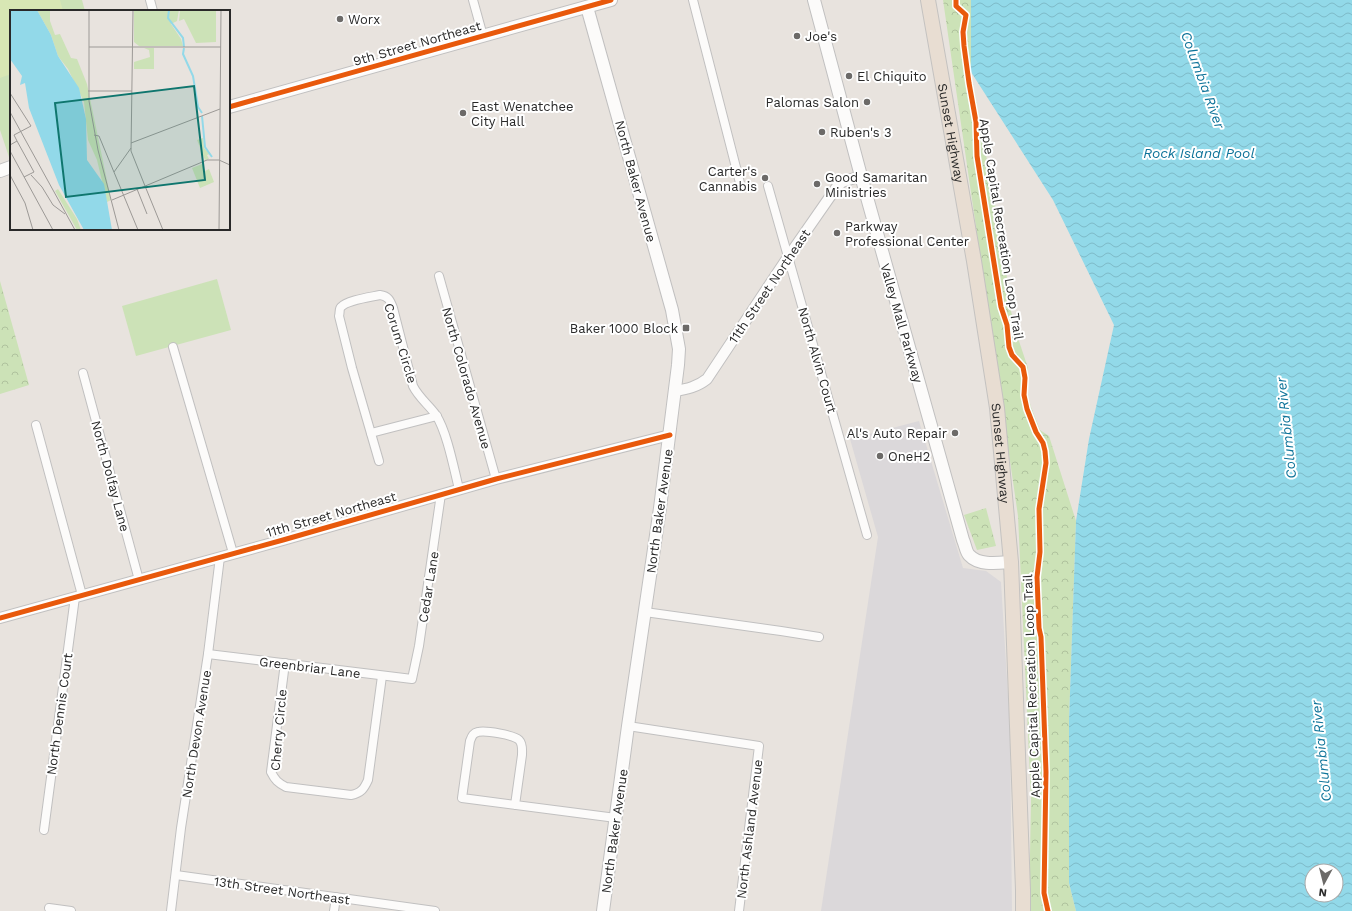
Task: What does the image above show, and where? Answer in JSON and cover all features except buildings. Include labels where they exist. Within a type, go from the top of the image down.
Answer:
[{"type":"highway","name":"Sunset Highway","points":[[928,0],[974,261],[997,408],[1011,562],[1019,753],[1023,911]]},
{"type":"main road","name":"9th Street Northeast","points":[[230,107],[483,36],[586,3],[611,0]]},
{"type":"main road","name":"Valley Mall Parkway","points":[[814,0],[861,176],[968,555],[978,561],[994,563],[1011,562]]},
{"type":"main road","name":"North Baker Avenue","points":[[586,3],[672,310],[679,348],[670,435],[603,911]]},
{"type":"main road","points":[[0,170],[10,167]]},
{"type":"street","points":[[150,0],[153,10]]},
{"type":"street","points":[[473,0],[483,36]]},
{"type":"street","points":[[692,0],[740,183]]},
{"type":"street","name":"11th Street Northeast","points":[[675,391],[688,389],[707,379],[788,256],[836,188],[842,182],[861,176]]},
{"type":"street","name":"North Alvin Court","points":[[768,186],[867,535]]},
{"type":"street","name":"North Colorado Avenue","points":[[439,276],[496,479]]},
{"type":"street","name":"Corum Circle","points":[[379,461],[339,316],[342,306],[355,301],[384,295],[389,298],[393,308],[417,393],[437,416],[447,442],[459,489]]},
{"type":"street","points":[[173,347],[233,553]]},
{"type":"street","name":"North Dolfay Lane","points":[[83,373],[139,580]]},
{"type":"street","points":[[371,433],[437,416]]},
{"type":"street","name":"North Dennis Court","points":[[36,425],[78,596],[44,830]]},
{"type":"street","name":"11th Street Northeast","points":[[0,618],[459,489],[670,435]]},
{"type":"street","name":"Cedar Lane","points":[[412,679],[419,646],[442,494]]},
{"type":"street","name":"North Devon Avenue","points":[[171,911],[208,654],[220,557]]},
{"type":"street","points":[[645,612],[781,630],[819,637]]},
{"type":"street","name":"Greenbriar Lane","points":[[208,654],[412,679]]},
{"type":"street","name":"Cherry Circle","points":[[285,663],[271,772],[275,780],[286,786],[351,794],[357,794],[363,791],[368,780],[382,676]]},
{"type":"street","name":"North Ashland Avenue","points":[[628,726],[759,746],[740,911]]},
{"type":"street","points":[[515,805],[522,756],[520,741],[515,737],[484,731],[478,732],[473,735],[470,741],[462,798],[515,805],[616,818]]},
{"type":"street","name":"13th Street Northeast","points":[[176,875],[434,911]]},
{"type":"street","points":[[334,911],[336,897]]},
{"type":"street","points":[[49,908],[70,911]]},
{"type":"shaded area","points":[[919,421],[963,568],[986,571],[1001,582],[1010,729],[1012,911],[821,911],[878,537],[850,439]]},
{"type":"green space","points":[[0,0],[82,0],[85,10],[10,10],[9,157],[0,130]]},
{"type":"green space","points":[[0,0],[60,0],[63,10],[10,10],[10,74],[0,78]]},
{"type":"green space","points":[[943,0],[971,0],[971,72],[1004,254],[1011,311],[1016,332],[1028,368],[1028,396],[1040,430],[1049,436],[1076,521],[1069,721],[1069,883],[1076,911],[1029,911],[1031,799],[1018,516]]},
{"type":"green space","points":[[217,279],[231,330],[136,356],[122,306]]},
{"type":"green space","points":[[0,281],[29,385],[0,394]]},
{"type":"green space","points":[[986,508],[996,546],[977,550],[964,515]]},
{"type":"water","name":"Rock Island Pool","points":[[971,0],[1352,0],[1352,911],[1076,911],[1069,883],[1069,721],[1076,521],[1089,439],[1114,325],[1053,200],[971,72]]},
{"type":"cycle path","points":[[230,107],[611,0]]},
{"type":"cycle path","name":"Apple Capital Recreation Loop Trail","points":[[956,0],[956,6],[966,15],[963,32],[964,46],[976,122],[977,156],[1001,307],[1007,325],[1009,347],[1012,355],[1023,367],[1025,378],[1024,395],[1027,409],[1036,432],[1043,443],[1045,451],[1046,463],[1039,509],[1040,552],[1037,577],[1039,628],[1041,637],[1046,772],[1044,893],[1048,911]]},
{"type":"cycle path","points":[[0,618],[283,540],[496,479],[670,435]]},
{"type":"place","name":"Worx","points":[[340,19]]},
{"type":"place","name":"Joe's","points":[[797,36]]},
{"type":"place","name":"El Chiquito","points":[[849,76]]},
{"type":"place","name":"Palomas Salon","points":[[867,102]]},
{"type":"place","name":"East Wenatchee City Hall","points":[[463,113]]},
{"type":"place","name":"Ruben's 3","points":[[822,132]]},
{"type":"place","name":"Carter's Cannabis","points":[[765,178]]},
{"type":"place","name":"Good Samaritan Ministries","points":[[817,184]]},
{"type":"place","name":"Parkway Professional Center","points":[[837,233]]},
{"type":"place","name":"Baker 1000 Block","points":[[686,328]]},
{"type":"place","name":"Al's Auto Repair","points":[[955,433]]},
{"type":"place","name":"OneH2","points":[[880,456]]},
{"type":"water label","name":"Columbia River","points":[[1203,80]]},
{"type":"water label","name":"Columbia River","points":[[1286,428]]},
{"type":"water label","name":"Columbia River","points":[[1321,751]]}]
